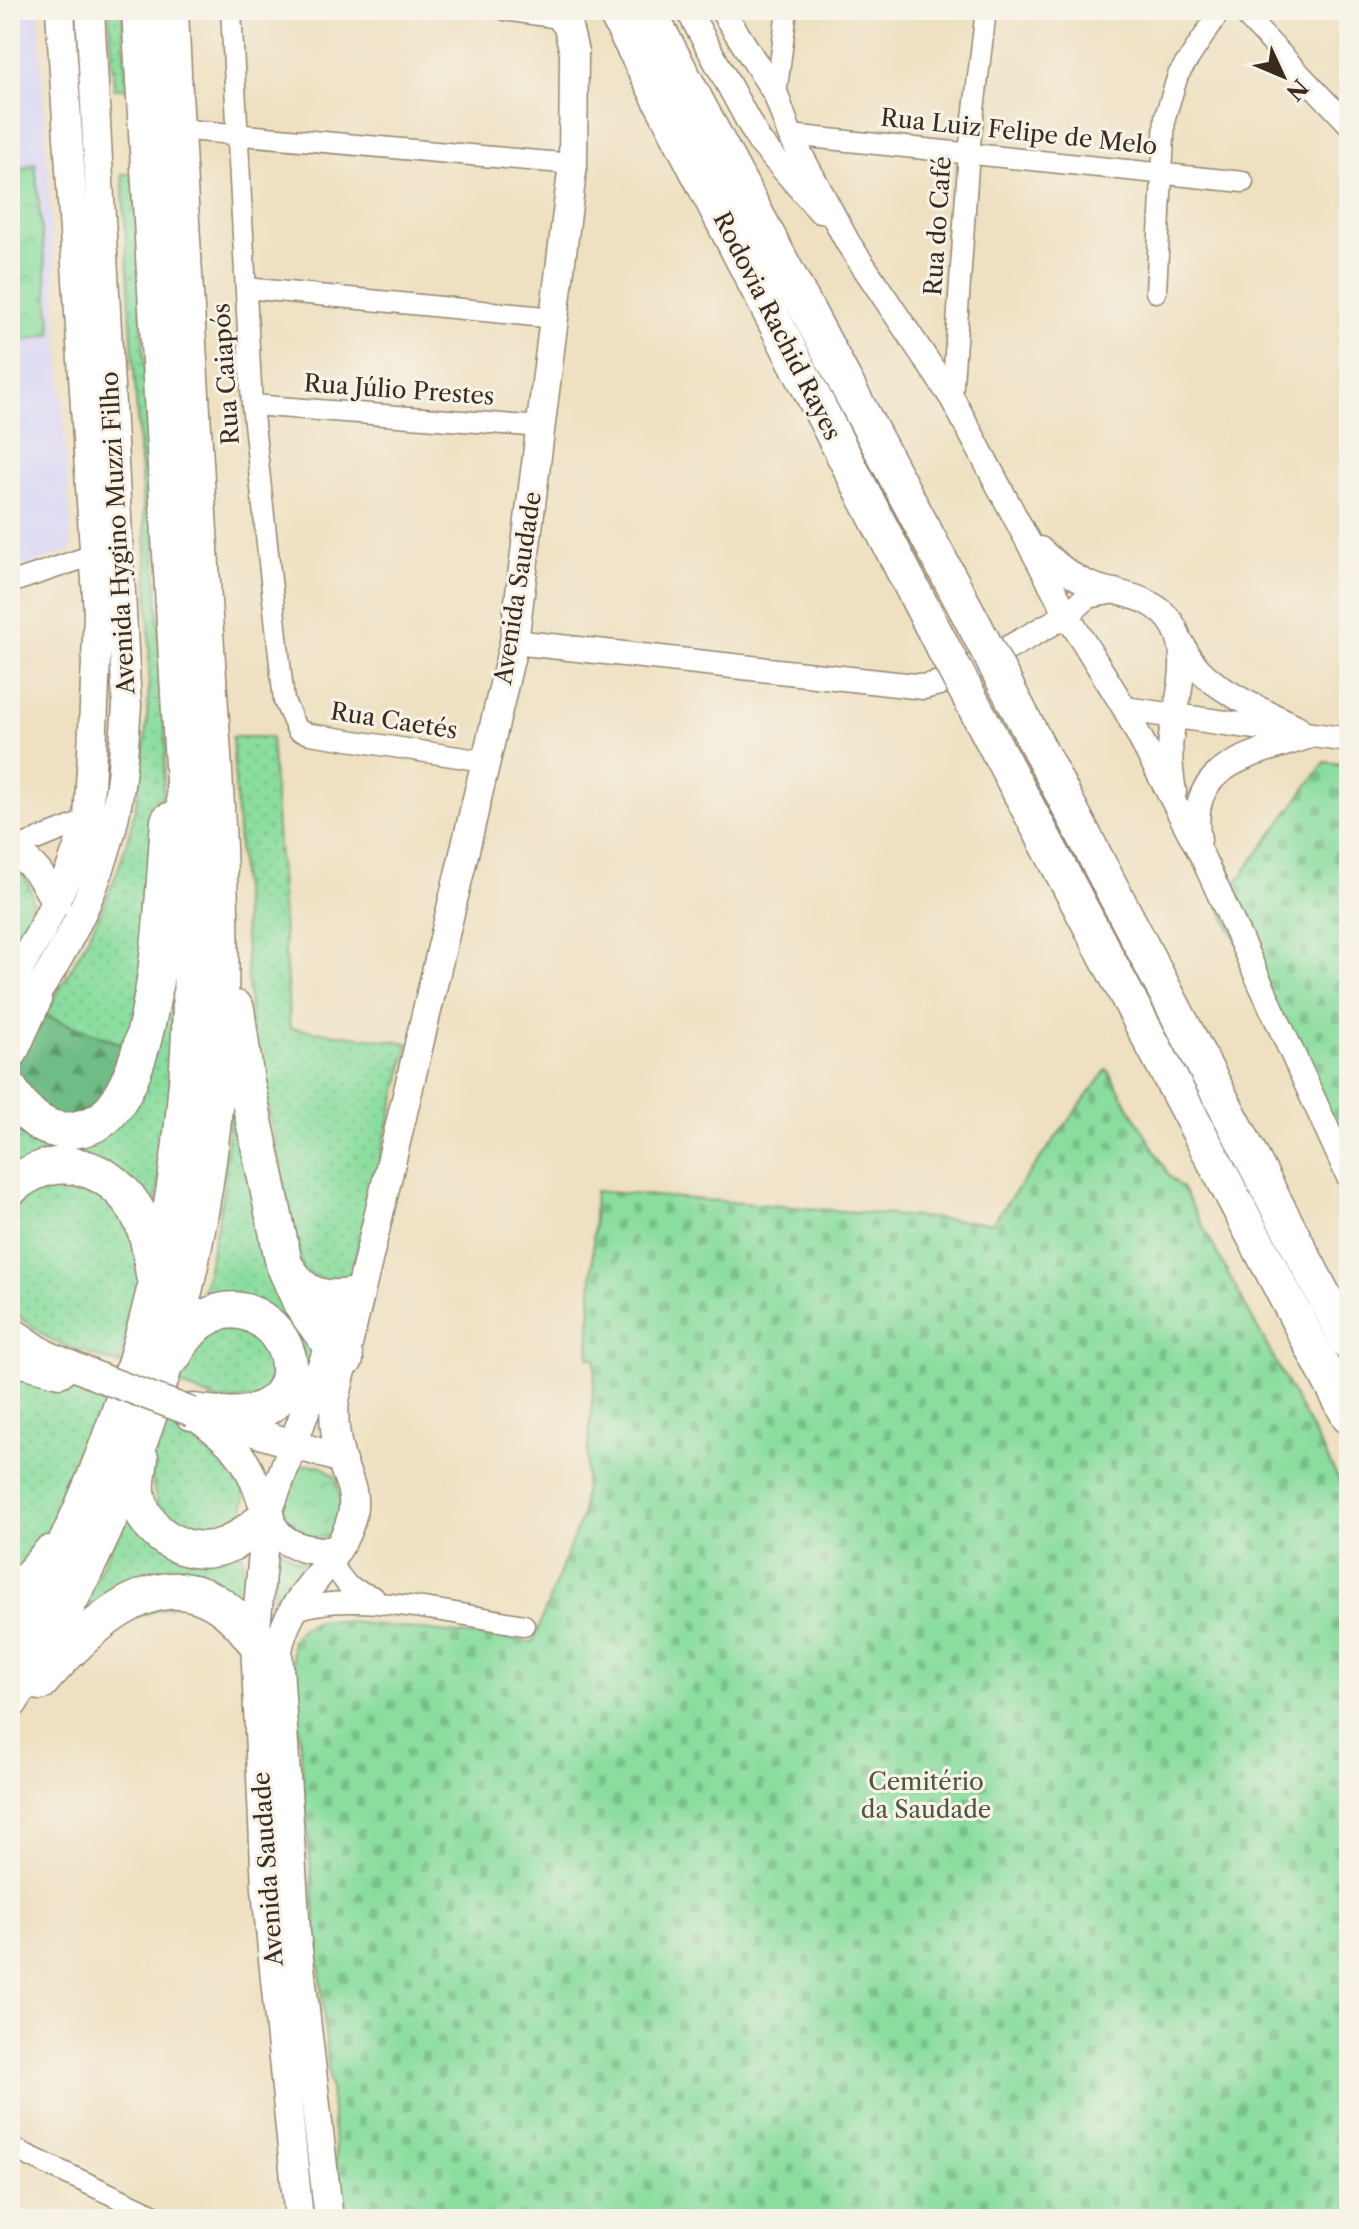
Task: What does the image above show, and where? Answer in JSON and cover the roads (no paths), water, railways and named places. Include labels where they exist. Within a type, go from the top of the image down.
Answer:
[{"type":"highway","points":[[10,1653],[42,1596],[125,1402],[153,1307],[180,1170],[193,994],[177,631],[140,10]]},
{"type":"highway","points":[[10,1701],[72,1593],[162,1375],[201,1205],[216,1091],[219,979],[217,828],[170,10]]},
{"type":"highway","name":"Rodovia Rachid Rayes","points":[[614,10],[940,642],[1349,1417]]},
{"type":"highway","name":"Rodovia Rachid Rayes","points":[[648,10],[975,626],[1349,1344]]},
{"type":"highway","points":[[10,1090],[33,1119],[50,1129],[71,1131],[94,1125],[109,1113],[124,1091],[138,1055],[157,950],[169,823],[177,631]]},
{"type":"highway","points":[[217,828],[246,1082],[284,1264],[331,1358]]},
{"type":"highway","points":[[10,1051],[22,992]]},
{"type":"highway","points":[[10,1188],[26,1175],[66,1163],[88,1167],[108,1178],[125,1195],[146,1233],[154,1276],[153,1307]]},
{"type":"highway","points":[[284,1264],[298,1285],[319,1298],[350,1297]]},
{"type":"highway","points":[[162,1375],[181,1340],[208,1316],[224,1310],[244,1311],[261,1316],[276,1329],[289,1361],[288,1379],[278,1397],[262,1410],[244,1415],[192,1412]]},
{"type":"highway","points":[[145,1422],[136,1488],[148,1520],[167,1540],[202,1550],[225,1546],[266,1518]]},
{"type":"highway","points":[[10,1592],[23,1585],[46,1561],[94,1480]]},
{"type":"highway","points":[[10,1716],[89,1630],[110,1613],[150,1592],[192,1592],[208,1598],[238,1618],[255,1641]]},
{"type":"main road","name":"Avenida Hygino Muzzi Filho","points":[[22,992],[74,926],[116,810],[127,706],[107,550],[60,10]]},
{"type":"main road","name":"Avenida Hygino Muzzi Filho","points":[[10,1031],[88,819],[98,613],[107,550],[90,10]]},
{"type":"main road","name":"Avenida Saudade","points":[[372,1242],[514,642],[573,164],[574,52],[565,15]]},
{"type":"main road","points":[[10,850],[29,860],[40,872],[56,903]]},
{"type":"main road","points":[[192,1412],[238,1452],[248,1466],[266,1518],[300,1548],[331,1556],[351,1518],[355,1497],[351,1479],[341,1459],[334,1415],[331,1358],[350,1297],[372,1242]]},
{"type":"main road","points":[[266,1518],[278,1478],[296,1444],[331,1358],[372,1242]]},
{"type":"main road","points":[[10,1330],[45,1354],[101,1378],[256,1435],[341,1459]]},
{"type":"main road","points":[[256,1435],[280,1424],[331,1358]]},
{"type":"main road","points":[[10,1360],[44,1371],[101,1378]]},
{"type":"main road","name":"Avenida Saudade","points":[[266,1518],[255,1641],[266,1889],[299,2219]]},
{"type":"main road","name":"Avenida Saudade","points":[[329,2219],[296,1932],[278,1651],[288,1615],[331,1556]]},
{"type":"street","name":"Rua Caiapós","points":[[231,10],[252,405],[284,701],[297,730]]},
{"type":"street","points":[[505,10],[565,15]]},
{"type":"street","points":[[688,10],[759,141],[848,243]]},
{"type":"street","points":[[722,10],[776,95],[790,135],[848,243],[952,398],[1067,615],[1125,709],[1202,856],[1349,1177]]},
{"type":"street","points":[[776,95],[787,10]]},
{"type":"street","name":"Rua do Café","points":[[952,398],[969,152],[986,10]]},
{"type":"street","points":[[1156,292],[1165,174],[1165,117],[1178,75],[1221,10]]},
{"type":"street","points":[[1240,10],[1349,125]]},
{"type":"street","points":[[176,129],[573,164]]},
{"type":"street","name":"Rua Luiz Felipe de Melo","points":[[790,135],[1243,182]]},
{"type":"street","points":[[246,288],[555,318]]},
{"type":"street","name":"Rua Júlio Prestes","points":[[252,405],[542,427]]},
{"type":"street","points":[[1029,539],[1061,568],[1086,583],[1134,595],[1158,607],[1180,638],[1189,659],[1201,672],[1313,735]]},
{"type":"street","points":[[10,583],[107,550]]},
{"type":"street","points":[[514,642],[924,687],[951,680],[1067,615],[1088,596],[1115,591]]},
{"type":"street","points":[[1177,806],[1171,739],[1183,671],[1180,638]]},
{"type":"street","points":[[1125,709],[1349,740]]},
{"type":"street","name":"Rua Caetés","points":[[297,730],[484,761]]},
{"type":"street","points":[[1202,856],[1195,815],[1205,788],[1220,770],[1245,758],[1313,735]]},
{"type":"street","points":[[10,850],[116,810]]},
{"type":"street","points":[[331,1556],[349,1587],[401,1606]]},
{"type":"street","points":[[288,1615],[317,1602],[401,1606],[524,1625]]},
{"type":"street","points":[[10,2147],[162,2219]]},
{"type":"park label","name":"Cemitério da Saudade","points":[[926,1796]]}]
